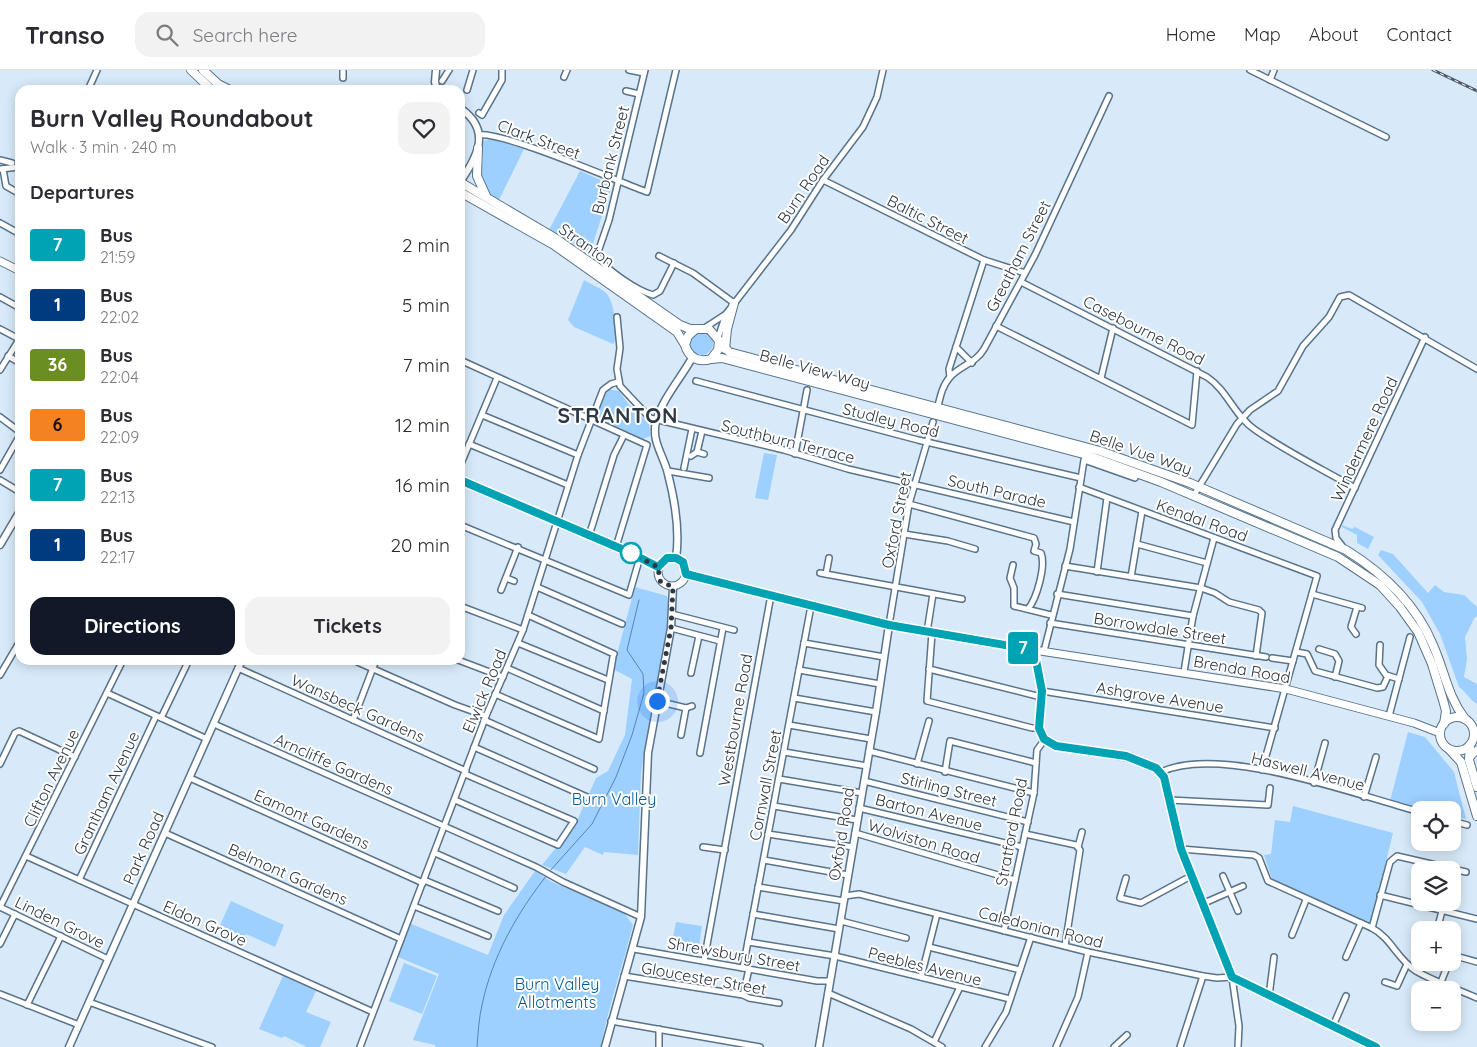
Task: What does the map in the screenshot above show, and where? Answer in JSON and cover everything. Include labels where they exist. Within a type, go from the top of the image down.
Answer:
[{"type":"highway","points":[[191,70],[207,85]]},
{"type":"highway","points":[[203,70],[222,85]]},
{"type":"highway","points":[[478,148],[477,176],[487,198]]},
{"type":"highway","name":"Stranton","points":[[465,185],[555,238],[680,326],[701,328]]},
{"type":"highway","name":"Stranton","points":[[465,195],[572,257],[677,332],[685,345]]},
{"type":"highway","points":[[725,349],[727,329],[734,303]]},
{"type":"highway","points":[[719,339],[718,350],[711,360],[701,361],[692,358],[685,345],[688,336],[701,328],[713,332],[719,339],[725,349]]},
{"type":"highway","name":"Belle Vue Way","points":[[725,349],[734,354],[938,406],[1100,451],[1199,487],[1346,550],[1391,584],[1414,611],[1433,644],[1453,703],[1465,719]]},
{"type":"highway","name":"Belle View Way","points":[[711,360],[722,358],[912,409]]},
{"type":"highway","name":"Belle Vue Way","points":[[912,409],[934,419],[1087,455],[1194,495],[1338,557],[1380,585],[1408,617],[1429,654],[1444,703],[1446,716],[1444,724]]},
{"type":"highway","points":[[1477,787],[1469,758],[1470,745],[1475,736],[1472,726],[1465,719],[1454,717],[1444,724],[1440,733],[1442,741],[1461,762],[1477,816]]},
{"type":"highway","points":[[1448,748],[1460,750],[1470,745]]},
{"type":"main road","points":[[0,261],[15,268]]},
{"type":"main road","points":[[465,482],[658,567]]},
{"type":"main road","points":[[667,558],[676,558],[683,562],[686,574],[683,581],[673,587],[660,581],[658,567],[667,558]]},
{"type":"main road","name":"Brenda Road","points":[[686,574],[889,625],[1034,650],[1286,689],[1424,725],[1440,733]]},
{"type":"main road","points":[[1469,758],[1477,750]]},
{"type":"street","points":[[90,85],[97,70]]},
{"type":"street","points":[[343,70],[343,78]]},
{"type":"street","points":[[467,90],[473,70]]},
{"type":"street","points":[[479,113],[482,115],[502,80],[502,70]]},
{"type":"street","points":[[564,77],[567,70]]},
{"type":"street","points":[[629,70],[645,72]]},
{"type":"street","name":"Clark Street","points":[[479,135],[495,136],[647,192],[676,70]]},
{"type":"street","name":"Burn Road","points":[[719,339],[726,314],[792,230],[823,180],[871,114],[878,97],[883,70]]},
{"type":"street","points":[[1250,70],[1386,136]]},
{"type":"street","points":[[1270,80],[1274,70]]},
{"type":"street","points":[[442,81],[443,72]]},
{"type":"street","points":[[436,85],[435,82],[443,72]]},
{"type":"street","name":"Burbank Street","points":[[645,72],[618,182],[597,255],[621,277],[637,288],[653,295],[660,290],[674,263]]},
{"type":"street","points":[[626,92],[639,94]]},
{"type":"street","name":"Greatham Street","points":[[950,377],[981,355],[1021,282],[1109,96]]},
{"type":"street","points":[[465,113],[473,120],[479,135],[476,156],[465,174]]},
{"type":"street","points":[[0,160],[12,163]]},
{"type":"street","points":[[15,168],[2,169],[6,186],[15,191]]},
{"type":"street","name":"Baltic Street","points":[[823,180],[984,260],[1025,273]]},
{"type":"street","points":[[0,223],[15,231]]},
{"type":"street","points":[[659,256],[693,273],[734,303]]},
{"type":"street","points":[[934,419],[942,391],[950,377],[949,369],[984,260]]},
{"type":"street","name":"Casebourne Road","points":[[1021,282],[1197,371],[1215,382],[1242,418],[1253,428],[1355,488]]},
{"type":"street","points":[[1194,495],[1242,418],[1278,391],[1303,346],[1329,317],[1340,297],[1349,295],[1425,337],[1477,369]]},
{"type":"street","points":[[0,297],[15,305]]},
{"type":"street","name":"Burn Road","points":[[701,328],[726,314]]},
{"type":"street","points":[[617,317],[620,348],[617,369],[618,382],[632,401],[650,418],[656,421]]},
{"type":"street","points":[[996,326],[1192,425],[1197,371]]},
{"type":"street","points":[[1101,378],[1113,328]]},
{"type":"street","points":[[0,329],[15,336]]},
{"type":"street","name":"Windermere Road","points":[[1346,550],[1336,538],[1335,530],[1425,337]]},
{"type":"street","points":[[0,370],[15,346]]},
{"type":"street","points":[[956,347],[972,363]]},
{"type":"street","points":[[8,356],[15,360]]},
{"type":"street","points":[[676,558],[678,542],[674,498],[668,471],[655,436],[656,421],[692,358]]},
{"type":"street","points":[[465,362],[647,445],[616,547]]},
{"type":"street","points":[[465,454],[497,378]]},
{"type":"street","name":"Elwick Road","points":[[360,1047],[466,773],[485,718],[523,630],[568,485],[591,420],[603,390],[611,384],[618,382]]},
{"type":"street","name":"Studley Road","points":[[696,382],[926,442],[1080,478]]},
{"type":"street","points":[[795,454],[807,390]]},
{"type":"street","points":[[482,414],[578,455]]},
{"type":"street","points":[[0,417],[15,429]]},
{"type":"street","name":"Oxford Street","points":[[889,625],[909,504],[934,419]]},
{"type":"street","name":"Southburn Terrace","points":[[656,421],[914,485]]},
{"type":"street","points":[[684,468],[692,429]]},
{"type":"street","points":[[691,456],[697,452],[702,432]]},
{"type":"street","points":[[589,536],[614,455],[624,435]]},
{"type":"street","points":[[0,470],[15,442]]},
{"type":"street","points":[[469,444],[568,485]]},
{"type":"street","points":[[697,452],[704,454]]},
{"type":"street","points":[[1044,651],[1074,522],[1084,460],[1135,478]]},
{"type":"street","points":[[668,471],[709,478]]},
{"type":"street","points":[[0,480],[15,489]]},
{"type":"street","name":"South Parade","points":[[914,485],[1074,522]]},
{"type":"street","name":"Kendal Road","points":[[1079,487],[1317,576],[1312,594]]},
{"type":"street","points":[[1097,572],[1107,498]]},
{"type":"street","points":[[909,504],[1034,538],[1036,544],[1034,551],[1042,554],[1037,592],[1028,610]]},
{"type":"street","points":[[1131,577],[1142,511]]},
{"type":"street","points":[[0,545],[15,520]]},
{"type":"street","points":[[465,527],[630,595],[640,558]]},
{"type":"street","points":[[904,534],[948,541],[975,549]]},
{"type":"street","points":[[1184,672],[1193,616],[1214,538]]},
{"type":"street","points":[[1137,544],[1207,564]]},
{"type":"street","points":[[501,590],[518,548]]},
{"type":"street","points":[[829,558],[823,573],[895,588],[962,599]]},
{"type":"street","points":[[1013,564],[1010,578],[1014,588],[1014,606],[1051,615]]},
{"type":"street","points":[[1064,566],[1201,588],[1215,593],[1229,602],[1262,613],[1256,656]]},
{"type":"street","points":[[506,578],[514,581]]},
{"type":"street","points":[[537,587],[622,624]]},
{"type":"street","points":[[605,1047],[624,976],[634,949],[641,917],[646,774],[671,628],[673,587]]},
{"type":"street","points":[[933,594],[926,699],[929,702],[1032,728],[1039,728]]},
{"type":"street","points":[[1057,594],[1193,616]]},
{"type":"street","points":[[1262,770],[1312,594],[1360,607],[1351,627],[1356,634]]},
{"type":"street","name":"Westbourne Road","points":[[704,961],[771,595]]},
{"type":"street","name":"Cornwall Street","points":[[743,995],[748,942],[811,606]]},
{"type":"street","points":[[465,608],[523,630]]},
{"type":"street","points":[[672,614],[734,630]]},
{"type":"street","points":[[495,694],[599,739],[608,680],[614,656],[528,615]]},
{"type":"street","name":"Borrowdale Street","points":[[1050,623],[1294,662]]},
{"type":"street","name":"Oxford Road","points":[[819,1047],[889,625]]},
{"type":"street","points":[[671,628],[720,641]]},
{"type":"street","points":[[700,753],[723,628]]},
{"type":"street","points":[[691,673],[698,636]]},
{"type":"street","points":[[1389,716],[1410,637]]},
{"type":"street","points":[[518,642],[608,680]]},
{"type":"street","points":[[804,643],[884,657]]},
{"type":"street","points":[[1380,645],[1379,665],[1387,676],[1399,679]]},
{"type":"street","points":[[0,675],[15,650]]},
{"type":"street","points":[[1034,650],[1041,694],[1039,728],[1044,739],[1056,746],[1126,756],[1148,764],[1160,772],[1167,784],[1181,849],[1232,977],[1239,1026],[1238,1047]]},
{"type":"street","points":[[1319,650],[1335,654],[1339,660],[1335,677]]},
{"type":"street","points":[[1296,652],[1307,654],[1314,671],[1335,677],[1380,688],[1384,685],[1387,676]]},
{"type":"street","points":[[465,663],[503,677]]},
{"type":"street","name":"Clifton Avenue","points":[[0,907],[121,665]]},
{"type":"street","name":"Grantham Avenue","points":[[79,880],[186,665]]},
{"type":"street","name":"Park Road","points":[[69,1047],[240,665]]},
{"type":"street","points":[[365,665],[594,769]]},
{"type":"street","points":[[353,720],[374,665]]},
{"type":"street","name":"Wansbeck Gardens","points":[[238,668],[574,821],[558,845],[455,800]]},
{"type":"street","points":[[507,668],[604,711]]},
{"type":"street","name":"Ashgrove Avenue","points":[[929,669],[1041,694],[1275,728]]},
{"type":"street","points":[[799,670],[880,684]]},
{"type":"street","points":[[107,693],[207,739]]},
{"type":"street","points":[[794,698],[876,712]]},
{"type":"street","points":[[657,701],[686,708],[692,706]]},
{"type":"street","points":[[681,735],[686,708]]},
{"type":"street","points":[[917,764],[929,720]]},
{"type":"street","name":"Arncliffe Gardens","points":[[214,724],[536,867],[641,917]]},
{"type":"street","points":[[789,725],[871,739]]},
{"type":"street","points":[[0,764],[17,731],[22,730],[75,757]]},
{"type":"street","name":"Stratford Road","points":[[1004,931],[1034,793],[1037,750],[1044,739]]},
{"type":"street","points":[[945,772],[950,741],[1036,763]]},
{"type":"street","points":[[1314,783],[1325,743]]},
{"type":"street","points":[[474,747],[587,796]]},
{"type":"street","points":[[869,751],[945,772],[1034,793]]},
{"type":"street","points":[[784,752],[866,766]]},
{"type":"street","points":[[1364,798],[1376,757]]},
{"type":"street","name":"Haswell Avenue","points":[[1160,772],[1182,764],[1201,762],[1262,770],[1411,810]]},
{"type":"street","name":"Eamont Gardens","points":[[190,778],[424,881],[498,911]]},
{"type":"street","points":[[779,779],[862,793]]},
{"type":"street","name":"Stirling Street","points":[[864,780],[1028,822]]},
{"type":"street","points":[[1170,800],[1268,805],[1270,788]]},
{"type":"street","points":[[774,806],[857,820]]},
{"type":"street","name":"Barton Avenue","points":[[859,808],[1022,847]]},
{"type":"street","points":[[1461,823],[1467,825]]},
{"type":"street","points":[[1065,946],[1080,850],[1078,847],[1082,832]]},
{"type":"street","name":"Belmont Gardens","points":[[165,833],[401,939]]},
{"type":"street","name":"Wolviston Road","points":[[855,833],[1015,880]]},
{"type":"street","points":[[768,834],[853,847]]},
{"type":"street","points":[[1025,834],[1078,847]]},
{"type":"street","points":[[703,847],[725,850]]},
{"type":"street","points":[[1181,849],[1254,855],[1259,858],[1268,881],[1384,935],[1416,971],[1439,981]]},
{"type":"street","points":[[435,853],[514,888]]},
{"type":"street","name":"Eldon Grove","points":[[26,856],[373,1012]]},
{"type":"street","points":[[1372,928],[1390,862],[1397,856],[1466,872]]},
{"type":"street","points":[[764,860],[848,875]]},
{"type":"street","points":[[1126,878],[1120,898],[1141,903],[1191,876]]},
{"type":"street","points":[[1223,876],[1238,911]]},
{"type":"street","points":[[1202,904],[1243,886]]},
{"type":"street","name":"Caledonian Road","points":[[758,887],[844,898],[860,894],[1088,952],[1203,976],[1217,978],[1232,977]]},
{"type":"street","points":[[1380,895],[1411,903]]},
{"type":"street","points":[[1292,935],[1306,900]]},
{"type":"street","points":[[414,906],[488,936]]},
{"type":"street","name":"Linden Grove","points":[[0,907],[108,959]]},
{"type":"street","points":[[1439,921],[1442,911],[1477,920]]},
{"type":"street","points":[[0,944],[15,914]]},
{"type":"street","points":[[753,914],[839,929]]},
{"type":"street","points":[[921,977],[937,914]]},
{"type":"street","points":[[841,921],[906,938]]},
{"type":"street","points":[[1346,958],[1361,923]]},
{"type":"street","points":[[27,1005],[61,936]]},
{"type":"street","points":[[985,1047],[1000,1025],[1031,937]]},
{"type":"street","name":"Peebles Avenue","points":[[748,942],[835,956],[1010,999]]},
{"type":"street","points":[[929,947],[1020,970]]},
{"type":"street","name":"Shrewsbury Street","points":[[634,949],[817,981],[830,981]]},
{"type":"street","points":[[1056,1047],[1078,997],[1088,952]]},
{"type":"street","points":[[1269,996],[1274,958]]},
{"type":"street","points":[[1461,958],[1477,962]]},
{"type":"street","points":[[1385,982],[1397,986],[1408,964]]},
{"type":"street","name":"Gloucester Street","points":[[624,976],[743,995],[749,998],[779,1003]]},
{"type":"street","points":[[1180,1047],[1203,976]]},
{"type":"street","points":[[1232,977],[1333,1026],[1363,1044],[1376,1047]]},
{"type":"street","points":[[934,1042],[960,987]]},
{"type":"street","points":[[828,993],[942,1047]]},
{"type":"street","points":[[1461,993],[1477,998]]},
{"type":"street","points":[[0,994],[79,1025]]},
{"type":"street","points":[[1333,1026],[1346,996]]},
{"type":"street","points":[[89,1002],[212,1047]]},
{"type":"street","points":[[611,1021],[659,1029],[726,1044],[760,1047]]},
{"type":"street","points":[[659,1029],[659,1047]]},
{"type":"street","points":[[1114,1047],[1127,1035]]},
{"type":"street","points":[[1118,1042],[1123,1047]]},
{"type":"green space","points":[[490,138],[524,149],[499,200],[485,191],[480,177],[483,143]]},
{"type":"green space","points":[[580,171],[612,185],[590,253],[549,230]]},
{"type":"green space","points":[[584,280],[609,296],[615,322],[615,341],[613,344],[574,327],[568,320]]},
{"type":"green space","points":[[701,331],[710,334],[713,343],[710,352],[701,355],[692,352],[689,343],[692,334]]},
{"type":"green space","points":[[607,389],[619,391],[629,405],[649,423],[650,436],[643,439],[595,419]]},
{"type":"green space","points":[[764,453],[777,455],[768,500],[755,498]]},
{"type":"green space","points":[[1342,525],[1352,529],[1355,527],[1374,537],[1368,549],[1357,543],[1357,535],[1342,527]]},
{"type":"green space","points":[[1381,550],[1393,554],[1428,593],[1435,585],[1444,592],[1464,595],[1477,607],[1477,617],[1475,617],[1465,637],[1467,659],[1464,677],[1477,684],[1477,704],[1459,687],[1440,634],[1422,602],[1378,555]]},
{"type":"green space","name":"Burn Valley","points":[[635,587],[667,596],[671,607],[641,773],[638,855],[604,852],[603,855],[585,847],[566,874],[542,865],[576,823],[596,778],[608,771],[625,735],[632,679],[613,669]]},
{"type":"green space","points":[[1408,732],[1425,737],[1454,772],[1466,819],[1461,818],[1461,801],[1411,801],[1411,806],[1390,801]]},
{"type":"green space","points":[[1293,806],[1393,833],[1371,923],[1272,879],[1264,855],[1271,854],[1275,820],[1290,822]]},
{"type":"green space","name":"Burn Valley Allotments","points":[[535,871],[552,882],[624,913],[633,925],[601,1047],[435,1047],[435,1045],[413,1040],[439,974],[398,957],[409,923],[488,955],[504,915]]},
{"type":"green space","points":[[231,901],[284,925],[275,947],[246,934],[244,937],[220,925]]},
{"type":"green space","points":[[676,922],[702,926],[698,953],[671,948]]},
{"type":"green space","points":[[404,963],[437,976],[422,1014],[389,1001]]},
{"type":"green space","points":[[283,976],[316,991],[306,1012],[331,1022],[320,1047],[307,1047],[284,1036],[282,1038],[259,1029]]},
{"type":"waterway","points":[[549,872],[592,824],[616,777],[632,735],[644,693],[643,674],[627,650],[639,600]]},
{"type":"waterway","points":[[477,1047],[479,1020],[486,987],[492,970],[516,920],[547,875]]},
{"type":"railway","points":[[1433,70],[1477,91]]},
{"type":"bus line","name":"7","points":[[465,482],[631,553],[658,567],[667,558],[676,558],[683,562],[686,574],[889,625],[1034,650],[1034,658],[1040,673],[1042,691],[1039,728],[1044,739],[1056,746],[1126,756],[1156,768],[1164,777],[1167,784],[1174,826],[1181,849],[1232,977],[1376,1047]]},
{"type":"district","name":"STRANTON","points":[[618,415]]},
{"type":"route","points":[[631,553],[658,567],[657,572],[660,581],[673,587],[671,628],[657,701]]}]
